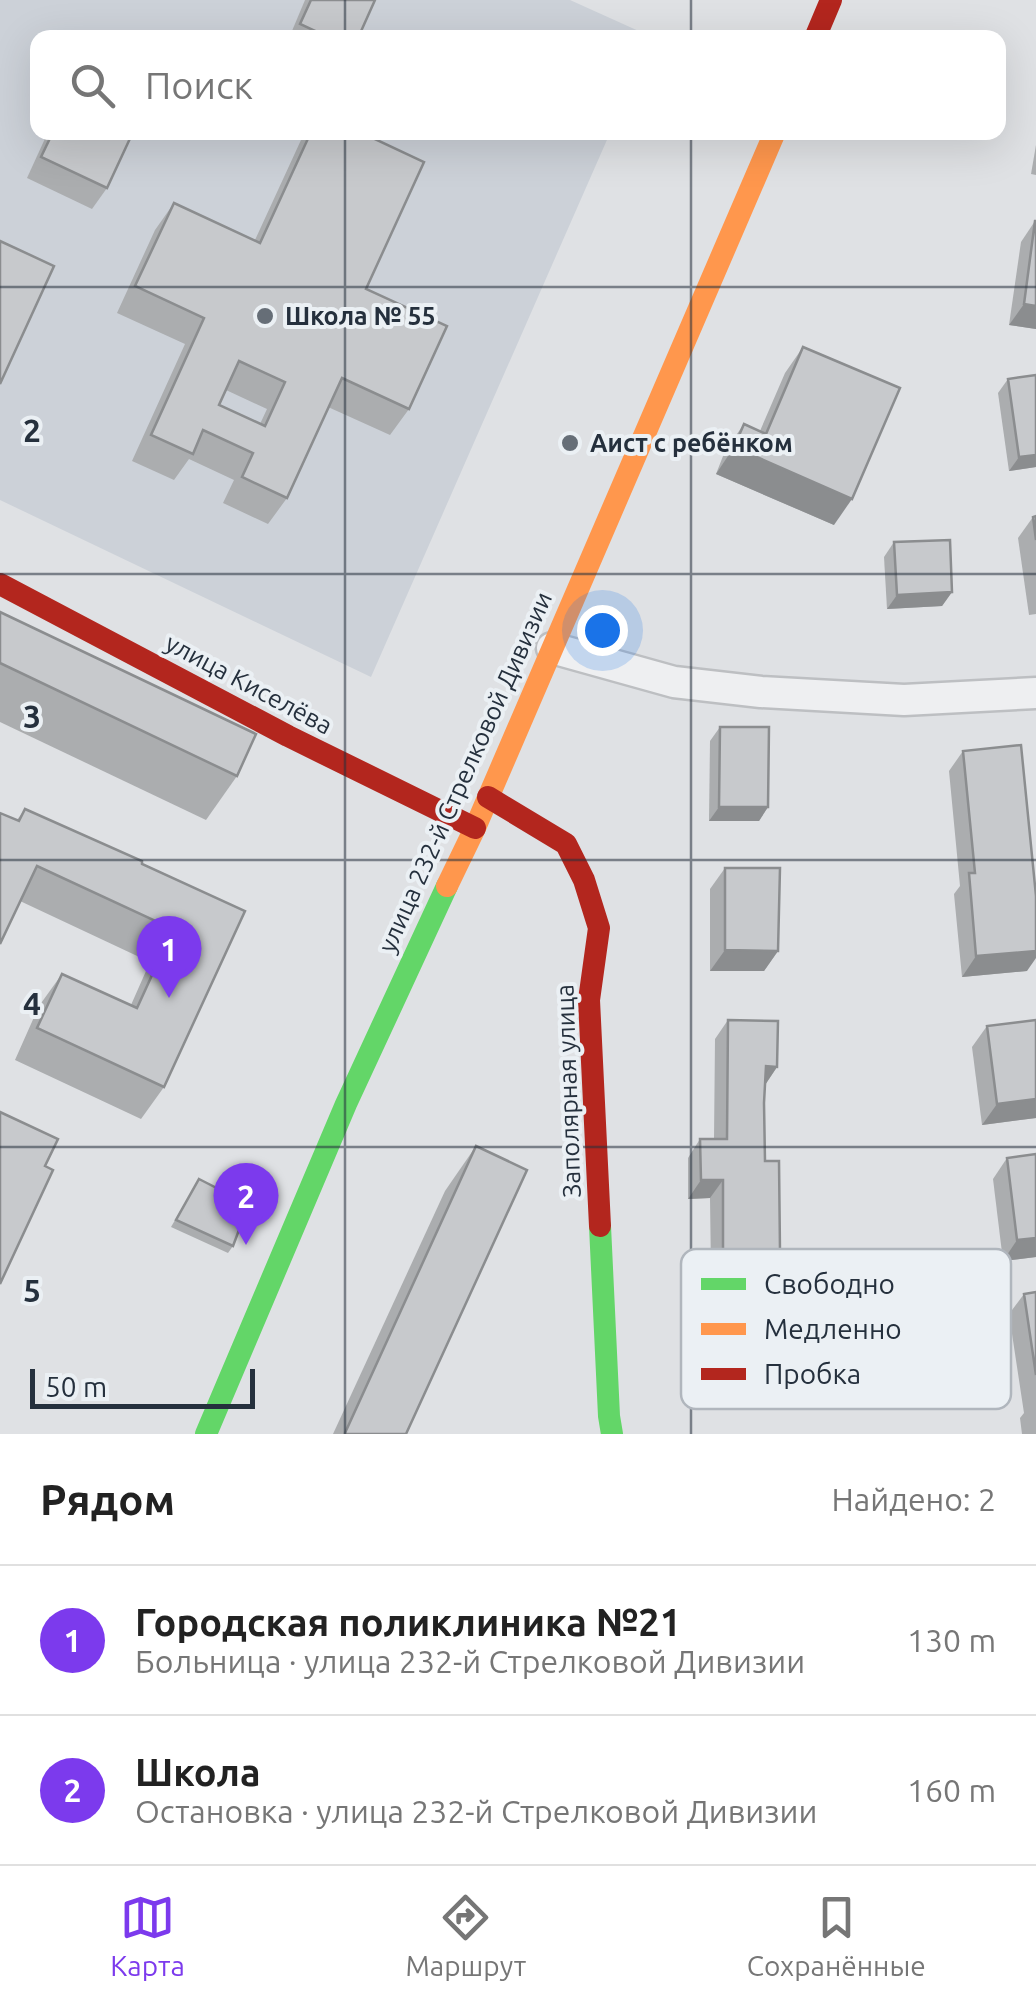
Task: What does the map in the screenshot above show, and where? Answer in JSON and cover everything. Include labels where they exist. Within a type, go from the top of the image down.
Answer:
[{"type":"street","points":[[818,30],[831,0]]},
{"type":"street","name":"улица 232-й Стрелковой Дивизии","points":[[206,1434],[346,1104],[475,828],[772,140]]},
{"type":"street","name":"улица Киселёва","points":[[0,584],[288,736],[475,828]]},
{"type":"street","points":[[552,648],[674,682],[760,692],[904,700],[1036,693]]},
{"type":"street","name":"Заполярная улица","points":[[488,797],[566,844],[584,880],[598,928],[588,1000],[612,1434]]},
{"type":"shaded area","name":"Школа № 55","points":[[0,0],[570,0],[636,30],[30,30],[30,140],[607,140],[371,677],[0,500]]},
{"type":"building","points":[[311,0],[375,0],[362,30],[313,30],[300,24]]},
{"type":"building","points":[[49,140],[129,140],[107,188],[41,157]]},
{"type":"building","points":[[307,140],[377,140],[424,162],[366,289],[447,326],[409,409],[342,378],[287,498],[242,477],[253,453],[203,430],[193,454],[151,435],[204,318],[135,286],[174,203],[260,243]],"holes":[[[239,361],[285,382],[265,426],[219,405]]]},
{"type":"building","points":[[1036,221],[1036,306],[1024,304]]},
{"type":"building","points":[[0,241],[54,266],[0,384]]},
{"type":"building","points":[[803,347],[900,388],[852,499],[734,447],[744,424],[766,434]]},
{"type":"building","points":[[1036,375],[1036,455],[1019,457],[1008,379]]},
{"type":"building","points":[[950,540],[952,592],[897,595],[894,542]]},
{"type":"building","points":[[0,612],[256,734],[237,776],[0,663]]},
{"type":"building","points":[[720,727],[769,727],[768,807],[719,807]]},
{"type":"building","points":[[1021,745],[1036,896],[1036,951],[976,956],[969,873],[975,873],[963,751]]},
{"type":"building","points":[[25,809],[245,911],[164,1087],[37,1028],[62,974],[137,1008],[173,929],[37,866],[0,944],[0,813],[19,821]]},
{"type":"building","points":[[725,868],[780,868],[778,951],[725,950]]},
{"type":"building","points":[[728,1020],[778,1021],[777,1067],[766,1066],[764,1103],[765,1161],[779,1161],[780,1249],[723,1249],[723,1180],[701,1180],[700,1139],[727,1139]]},
{"type":"building","points":[[1036,1020],[1036,1099],[997,1104],[987,1026]]},
{"type":"building","points":[[0,1112],[58,1139],[45,1166],[53,1170],[0,1284]]},
{"type":"building","points":[[476,1146],[527,1170],[406,1434],[347,1434],[345,1433]]},
{"type":"building","points":[[1036,1154],[1036,1238],[1017,1240],[1007,1158]]},
{"type":"building","points":[[199,1179],[234,1197],[240,1210],[233,1246],[176,1220]]},
{"type":"building","points":[[1036,1292],[1036,1375],[1024,1294]]},
{"type":"traffic: fast","points":[[206,1434],[346,1104],[447,886]]},
{"type":"traffic: fast","points":[[600,1226],[612,1434]]},
{"type":"traffic: slow","points":[[447,886],[772,140]]},
{"type":"traffic: jam","points":[[818,30],[831,0]]},
{"type":"traffic: jam","points":[[0,584],[288,736],[475,828]]},
{"type":"traffic: jam","points":[[488,797],[566,844],[584,880],[599,928],[589,1000],[600,1226]]},
{"type":"place","name":"Школа № 55","points":[[265,316]]},
{"type":"place","name":"Аист с ребёнком","points":[[570,443]]},
{"type":"place","name":"Городская поликлиника №21","points":[[169,998]]},
{"type":"place","name":"Школа","points":[[246,1245]]}]
